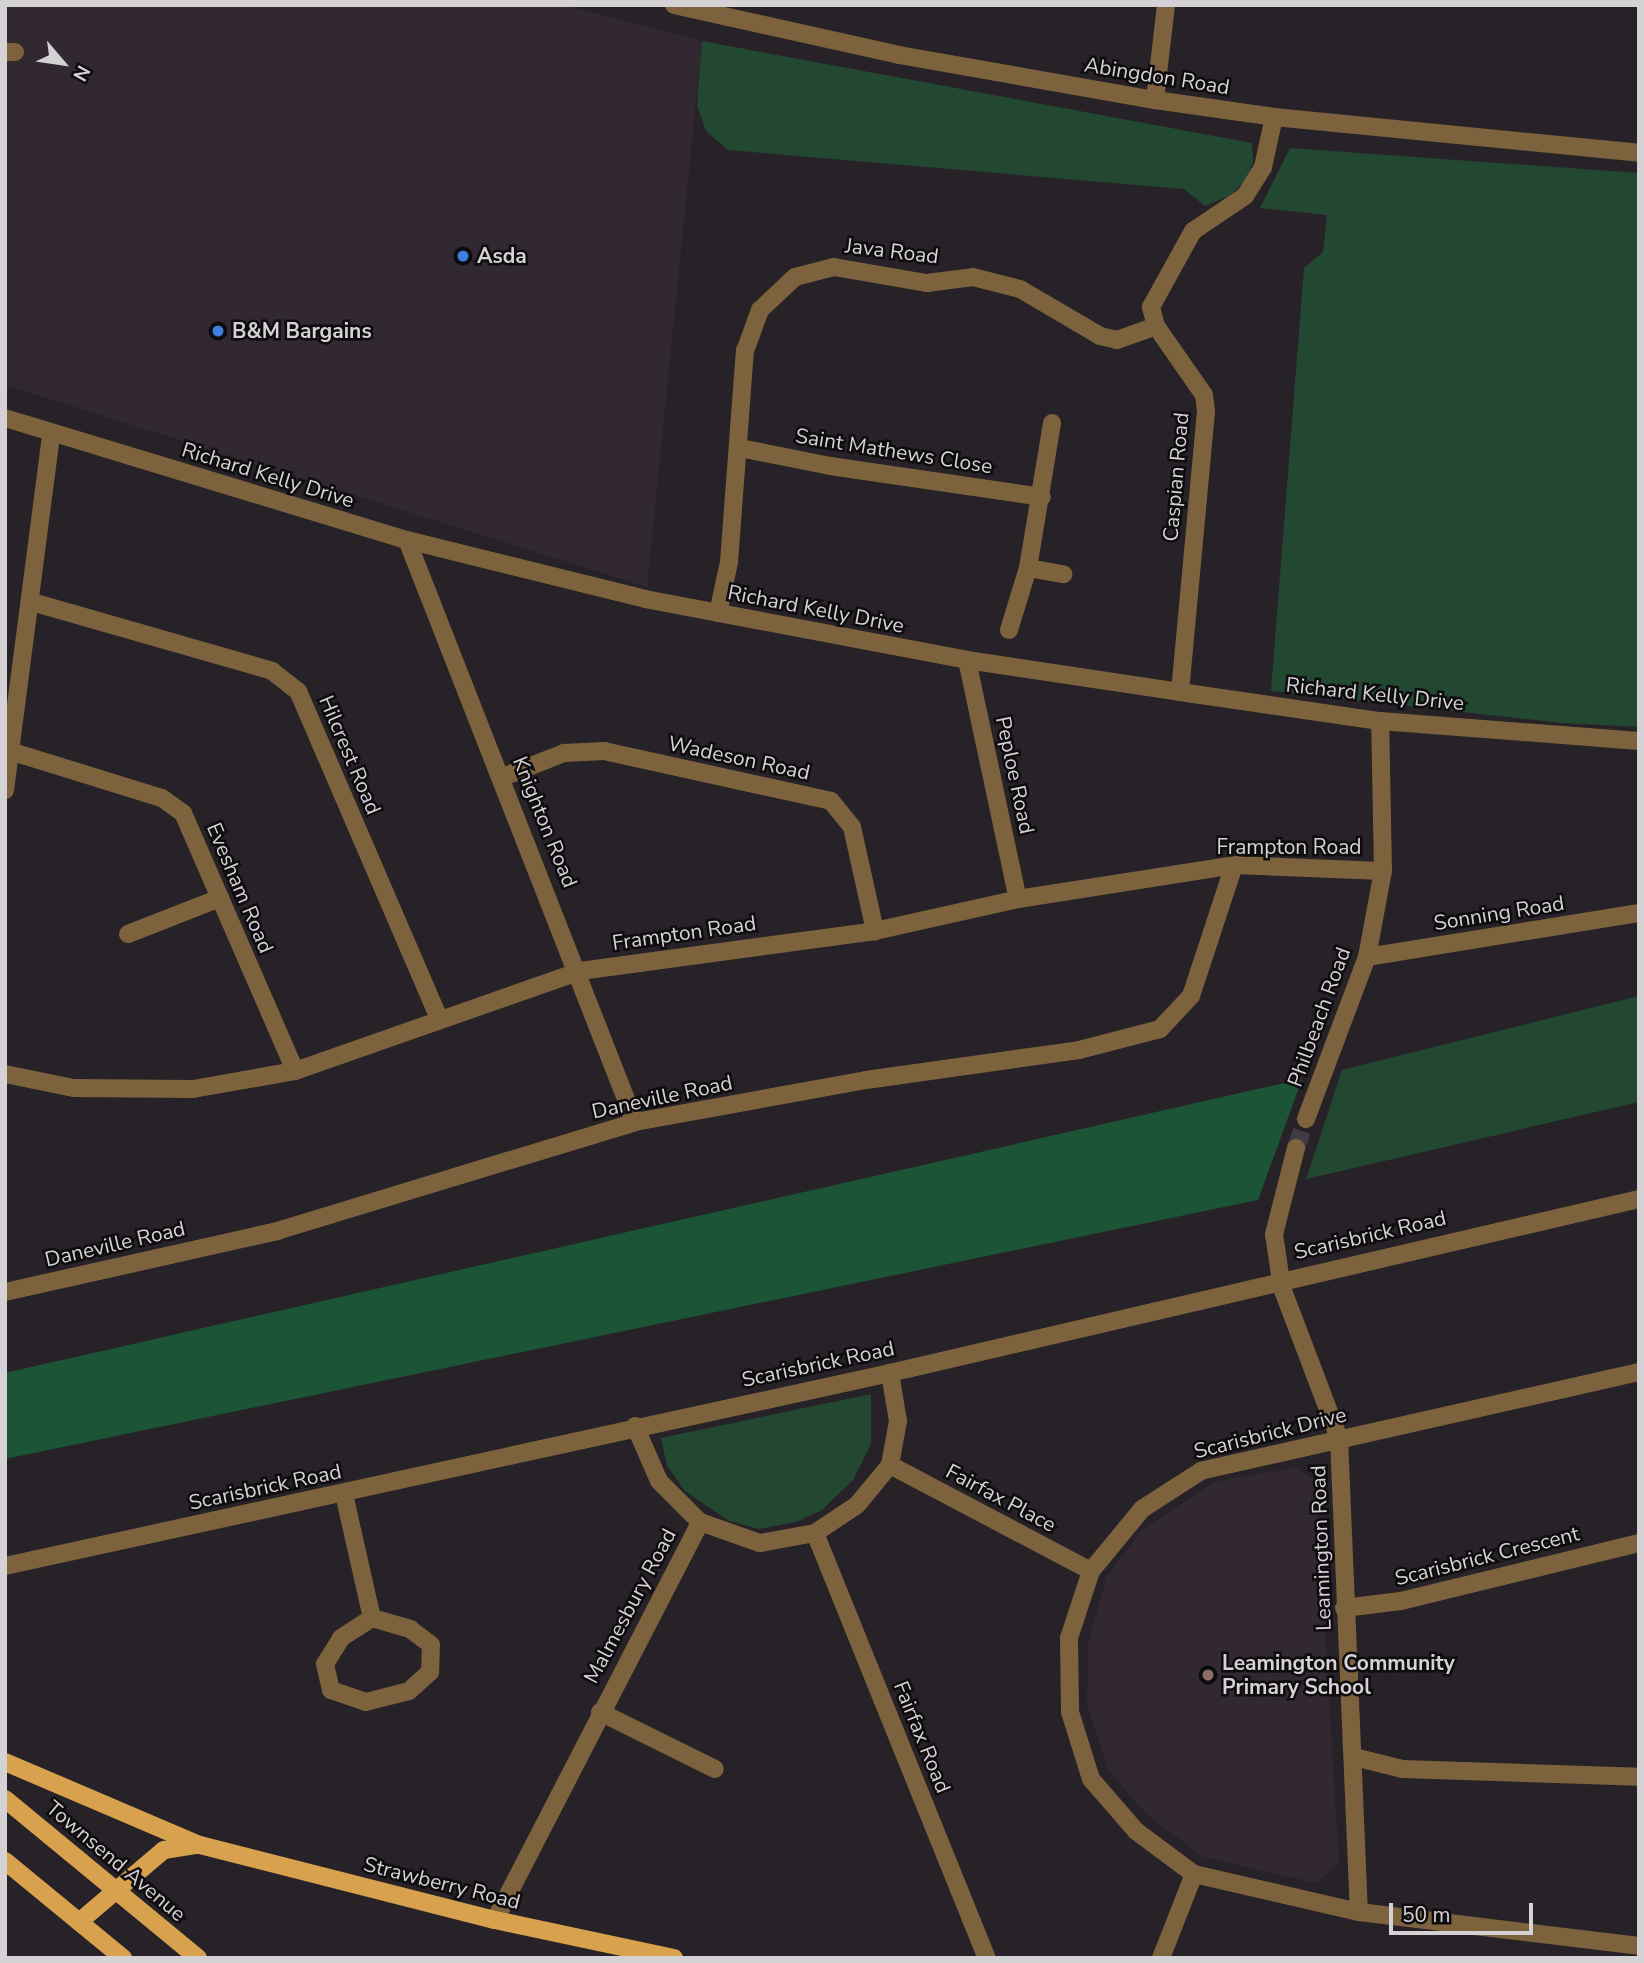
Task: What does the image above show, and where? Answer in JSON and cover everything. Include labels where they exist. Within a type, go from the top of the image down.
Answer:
[{"type":"main road","name":"Strawberry Road","points":[[5,1762],[201,1845],[495,1920],[674,1958]]},
{"type":"main road","name":"Townsend Avenue","points":[[5,1799],[198,1958]]},
{"type":"main road","name":"Strawberry Road","points":[[79,1922],[117,1891],[130,1875],[164,1850],[201,1845]]},
{"type":"main road","points":[[5,1861],[123,1958]]},
{"type":"street","name":"Abingdon Road","points":[[674,5],[899,55],[1156,100],[1274,117],[1639,153]]},
{"type":"street","points":[[1156,100],[1166,5]]},
{"type":"street","points":[[1156,326],[1151,307],[1193,231],[1245,196],[1263,167],[1274,117]]},
{"type":"street","name":"Java Road","points":[[718,613],[729,562],[740,448],[745,351],[760,310],[795,277],[834,267],[927,283],[972,277],[1020,289],[1100,336],[1117,340],[1156,326]]},
{"type":"street","name":"Caspian Road","points":[[1156,326],[1204,395],[1206,411],[1180,692]]},
{"type":"street","name":"Richard Kelly Drive","points":[[5,418],[407,540],[718,613],[967,660],[1380,721],[1639,741]]},
{"type":"street","points":[[1009,630],[1028,568],[1052,423]]},
{"type":"street","points":[[5,790],[13,752],[51,434]]},
{"type":"street","name":"Saint Mathews Close","points":[[740,448],[1042,496]]},
{"type":"street","name":"Knighton Road","points":[[407,540],[580,971],[635,1122]]},
{"type":"street","points":[[1028,568],[1063,574]]},
{"type":"street","name":"Hilcrest Road","points":[[32,602],[272,671],[298,691],[439,1019]]},
{"type":"street","name":"Peploe Road","points":[[967,660],[1018,899]]},
{"type":"street","name":"Philbeach Road","points":[[1306,1119],[1367,957],[1383,871],[1380,721]]},
{"type":"street","name":"Wadeson Road","points":[[503,777],[564,753],[604,751],[831,801],[852,827],[874,930]]},
{"type":"street","name":"Evesham Road","points":[[13,752],[162,798],[183,813],[295,1071]]},
{"type":"street","name":"Frampton Road","points":[[5,1074],[74,1088],[193,1089],[295,1071],[580,971],[874,930],[1018,899],[1234,865],[1383,871]]},
{"type":"street","name":"Daneville Road","points":[[5,1292],[277,1231],[635,1122],[866,1080],[1079,1050],[1160,1029],[1191,996],[1234,865]]},
{"type":"street","points":[[128,934],[220,898]]},
{"type":"street","name":"Sonning Road","points":[[1367,957],[1639,914]]},
{"type":"street","points":[[1280,1279],[1274,1234],[1296,1147]]},
{"type":"street","name":"Scarisbrick Road","points":[[5,1566],[344,1494],[635,1426],[890,1373],[1280,1279],[1639,1199]]},
{"type":"street","name":"Leamington Road","points":[[1280,1279],[1339,1438],[1344,1608],[1354,1757],[1359,1912]]},
{"type":"street","name":"Scarisbrick Drive","points":[[1639,1372],[1200,1471],[1142,1508],[1091,1571],[1069,1638],[1070,1712],[1091,1780],[1136,1831],[1194,1874],[1359,1912],[1639,1946]]},
{"type":"street","points":[[635,1426],[659,1480],[701,1522],[760,1543],[815,1533],[858,1505],[890,1465],[898,1421],[890,1373]]},
{"type":"street","name":"Fairfax Place","points":[[890,1465],[1091,1571]]},
{"type":"street","points":[[344,1494],[372,1618]]},
{"type":"street","name":"Malmesbury Road","points":[[495,1920],[600,1712],[701,1522]]},
{"type":"street","name":"Fairfax Road","points":[[815,1533],[987,1958]]},
{"type":"street","name":"Scarisbrick Crescent","points":[[1344,1608],[1402,1601],[1639,1543]]},
{"type":"street","points":[[372,1618],[410,1629],[431,1645],[430,1672],[409,1691],[366,1702],[331,1690],[325,1664],[341,1638],[372,1618]]},
{"type":"street","name":"Malmesbury Road","points":[[600,1712],[715,1769]]},
{"type":"street","points":[[1354,1757],[1402,1769],[1639,1777]]},
{"type":"street","points":[[1161,1958],[1194,1874]]},
{"type":"shaded area","points":[[5,5],[565,5],[702,41],[647,587],[5,385]]},
{"type":"shaded area","name":"Leamington Community Primary School","points":[[1294,1468],[1316,1480],[1339,1863],[1316,1883],[1203,1857],[1147,1815],[1108,1770],[1087,1706],[1088,1644],[1106,1578],[1140,1532],[1213,1482]]},
{"type":"green space","points":[[702,41],[1252,143],[1253,163],[1246,179],[1231,195],[1205,206],[1184,189],[728,150],[706,131],[697,105]]},
{"type":"green space","points":[[1290,148],[1639,173],[1639,727],[1563,723],[1271,691],[1304,268],[1323,252],[1327,215],[1260,208]]},
{"type":"green space","points":[[1639,996],[1639,1102],[1306,1179],[1342,1070]]},
{"type":"green space","points":[[1302,1079],[1258,1200],[5,1459],[5,1373]]},
{"type":"green space","points":[[871,1394],[871,1444],[853,1480],[822,1510],[796,1522],[759,1529],[729,1521],[685,1491],[667,1466],[661,1438]]},
{"type":"tunnel","points":[[1296,1148],[1306,1119]]},
{"type":"place","name":"Asda","points":[[463,256]]},
{"type":"place","name":"B&M Bargains","points":[[218,331]]},
{"type":"place","name":"Leamington Community Primary School","points":[[1208,1675]]}]
